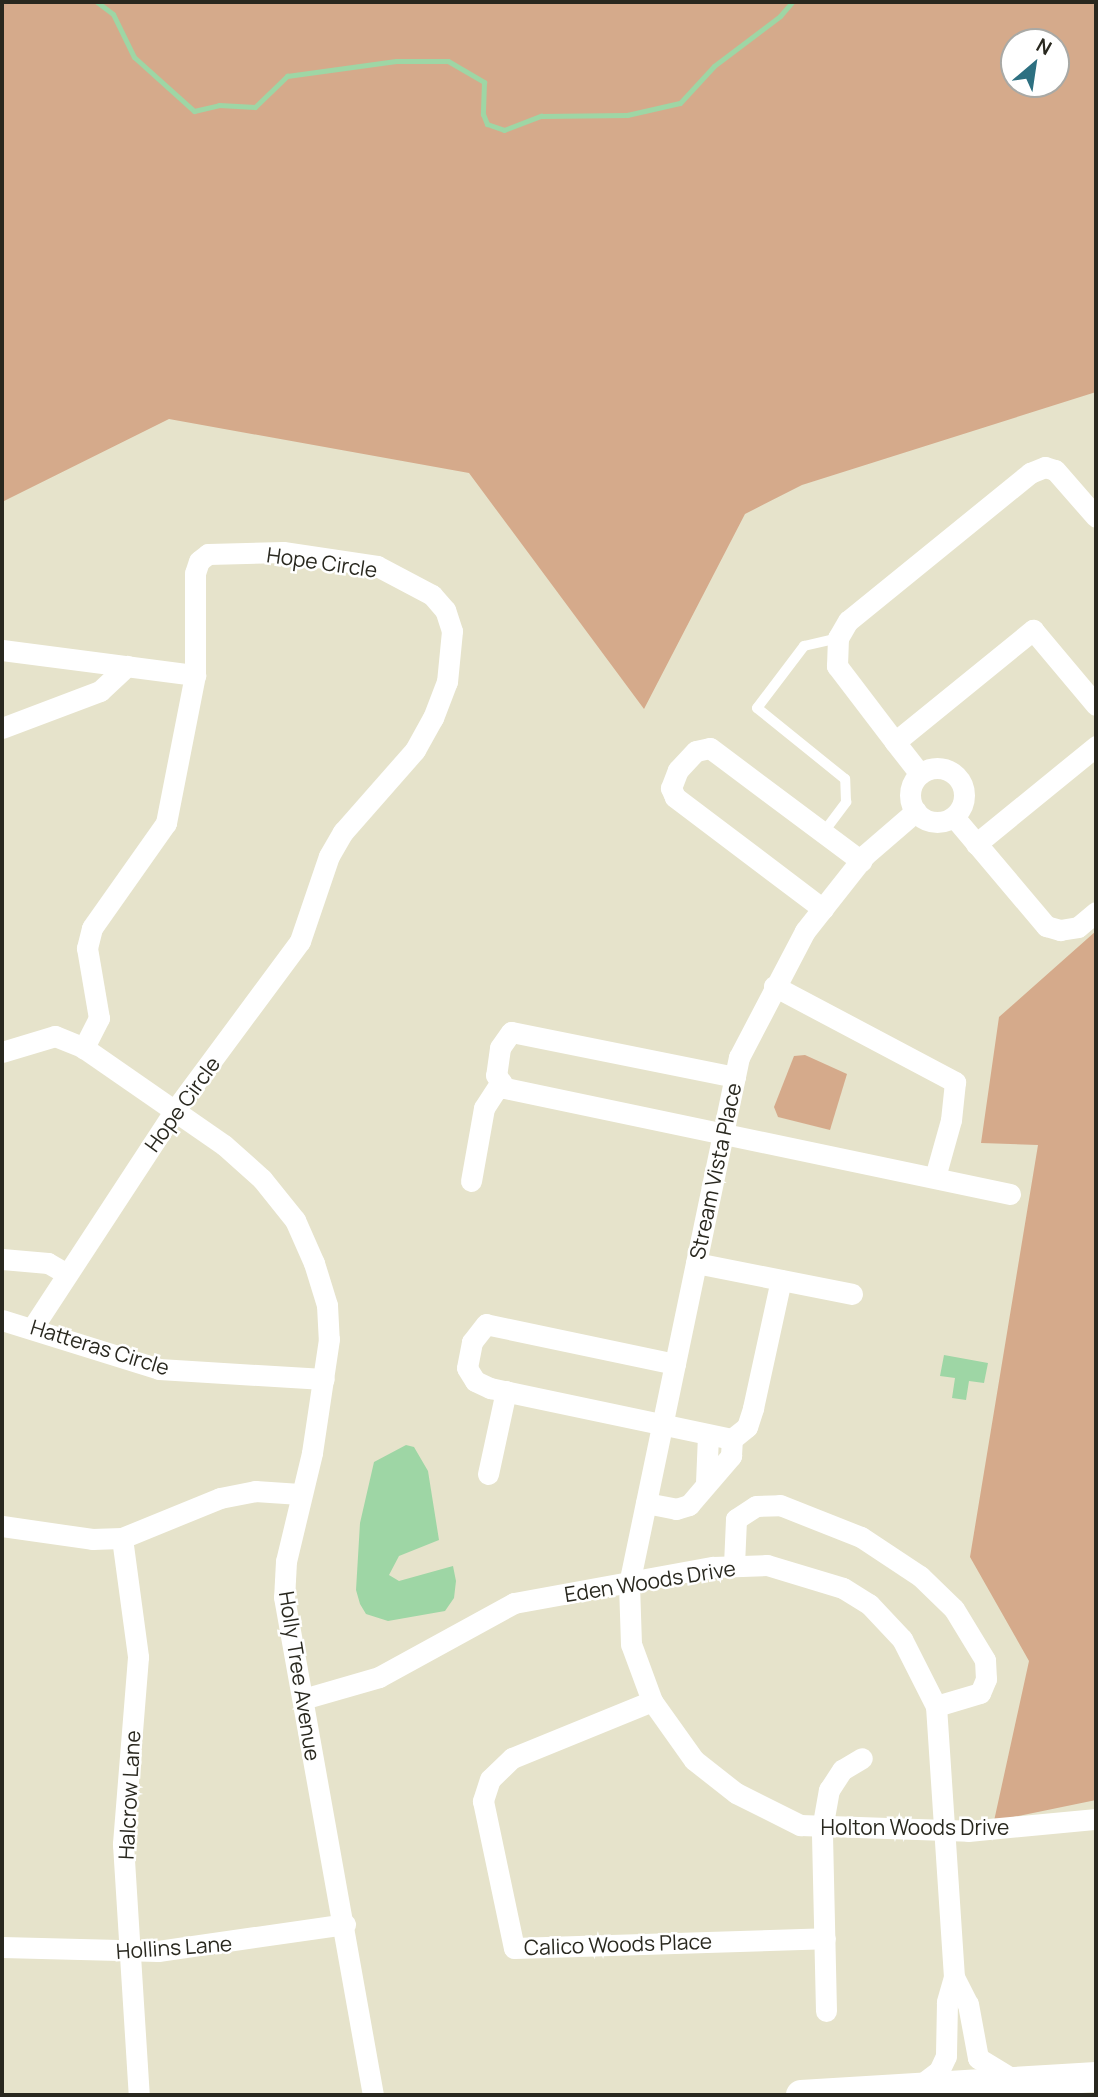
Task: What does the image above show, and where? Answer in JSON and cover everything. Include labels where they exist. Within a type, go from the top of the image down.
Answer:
[{"type":"main road","points":[[1017,2088],[1096,2077]]},
{"type":"main road","points":[[801,2095],[918,2087],[1096,2090]]},
{"type":"street","points":[[920,774],[837,666],[838,638],[848,621],[1031,473],[1045,467],[1064,476],[1096,517]]},
{"type":"street","name":"Hope Circle","points":[[33,1326],[65,1273],[175,1110],[300,941],[329,856],[342,832],[415,750],[447,682],[452,631],[445,610],[432,595],[377,566],[283,552],[208,554],[199,561],[195,573],[195,675],[166,823],[92,928],[87,948],[99,1017],[84,1048]]},
{"type":"street","points":[[895,742],[1033,630],[1096,705]]},
{"type":"street","points":[[2,650],[195,675]]},
{"type":"street","points":[[2,728],[100,691],[127,666]]},
{"type":"street","points":[[976,844],[1096,746]]},
{"type":"street","points":[[823,909],[675,797],[673,779],[696,751],[710,748],[861,861]]},
{"type":"street","points":[[945,769],[959,778],[964,803],[954,817],[935,822],[916,811],[911,788],[920,774],[945,769]]},
{"type":"street","name":"Stream Vista Place","points":[[629,1584],[739,1057],[774,986],[823,909],[861,861],[916,811]]},
{"type":"street","points":[[954,817],[1046,926],[1078,928],[1096,912]]},
{"type":"street","points":[[774,986],[955,1082],[951,1120],[935,1177]]},
{"type":"street","points":[[735,1077],[511,1032],[500,1048],[496,1075],[505,1088],[1010,1194]]},
{"type":"street","name":"Holly Tree Avenue","points":[[2,1052],[55,1036],[84,1048],[175,1110],[262,1179],[295,1220],[327,1305],[330,1339],[312,1453],[300,1494],[284,1597],[345,1924],[373,2095]]},
{"type":"street","points":[[471,1181],[484,1108],[501,1082]]},
{"type":"street","points":[[2,1259],[48,1263],[65,1273]]},
{"type":"street","points":[[696,1263],[852,1294]]},
{"type":"street","points":[[675,1364],[486,1324],[472,1342],[467,1368],[475,1381],[506,1391],[732,1439],[747,1427],[753,1408],[781,1280]]},
{"type":"street","name":"Hatteras Circle","points":[[2,1320],[33,1326],[159,1368],[324,1379]]},
{"type":"street","points":[[488,1474],[506,1391]]},
{"type":"street","points":[[706,1483],[708,1435]]},
{"type":"street","points":[[646,1503],[676,1509],[689,1505],[732,1456],[732,1439]]},
{"type":"street","points":[[2,1526],[92,1539],[122,1538],[220,1498],[255,1491],[300,1494]]},
{"type":"street","points":[[734,1565],[736,1519],[755,1506],[780,1505],[861,1537],[920,1576],[954,1609],[985,1660],[986,1679],[980,1693],[936,1706]]},
{"type":"street","name":"Halcrow Lane","points":[[122,1538],[138,1657],[123,1844],[139,2095]]},
{"type":"street","name":"Eden Woods Drive","points":[[303,1699],[377,1678],[514,1603],[734,1565],[767,1566],[812,1576],[869,1604],[902,1639],[936,1706],[954,1978],[947,2002],[946,2056],[939,2071],[918,2087]]},
{"type":"street","name":"Holton Woods Drive","points":[[629,1584],[631,1644],[652,1701],[695,1760],[736,1793],[800,1825],[822,1829],[945,1831],[1096,1819]]},
{"type":"street","name":"Calico Woods Place","points":[[652,1701],[512,1758],[490,1779],[484,1801],[514,1948],[825,1938]]},
{"type":"street","points":[[826,2011],[822,1829],[829,1790],[842,1770],[862,1758]]},
{"type":"street","name":"Hollins Lane","points":[[2,1947],[130,1953],[203,1948],[345,1924]]},
{"type":"street","name":"Eden Woods Drive","points":[[954,1978],[968,2004],[978,2058],[1017,2088]]},
{"type":"lane","points":[[823,833],[846,802],[845,779],[757,708],[804,646],[838,638]]},
{"type":"shaded area","points":[[2,2],[1096,2],[1096,392],[802,485],[745,514],[644,709],[469,473],[169,419],[2,502]]},
{"type":"shaded area","points":[[1096,931],[1096,1800],[994,1821],[1029,1661],[970,1557],[1038,1145],[981,1143],[999,1017]]},
{"type":"shaded area","points":[[805,1055],[847,1074],[830,1130],[778,1117],[774,1107],[794,1056]]},
{"type":"shaded area","points":[[944,1355],[988,1363],[984,1383],[969,1381],[966,1400],[952,1398],[955,1378],[940,1376]]},
{"type":"shaded area","points":[[406,1445],[414,1447],[428,1471],[439,1540],[399,1556],[389,1575],[399,1581],[453,1566],[456,1581],[454,1598],[445,1611],[388,1621],[366,1614],[356,1590],[360,1523],[374,1462]]},
{"type":"waterway","points":[[97,2],[113,14],[134,57],[194,111],[219,105],[255,107],[287,76],[396,61],[448,61],[484,82],[483,114],[487,124],[504,130],[541,116],[627,115],[680,103],[714,66],[780,16],[792,2]]}]
